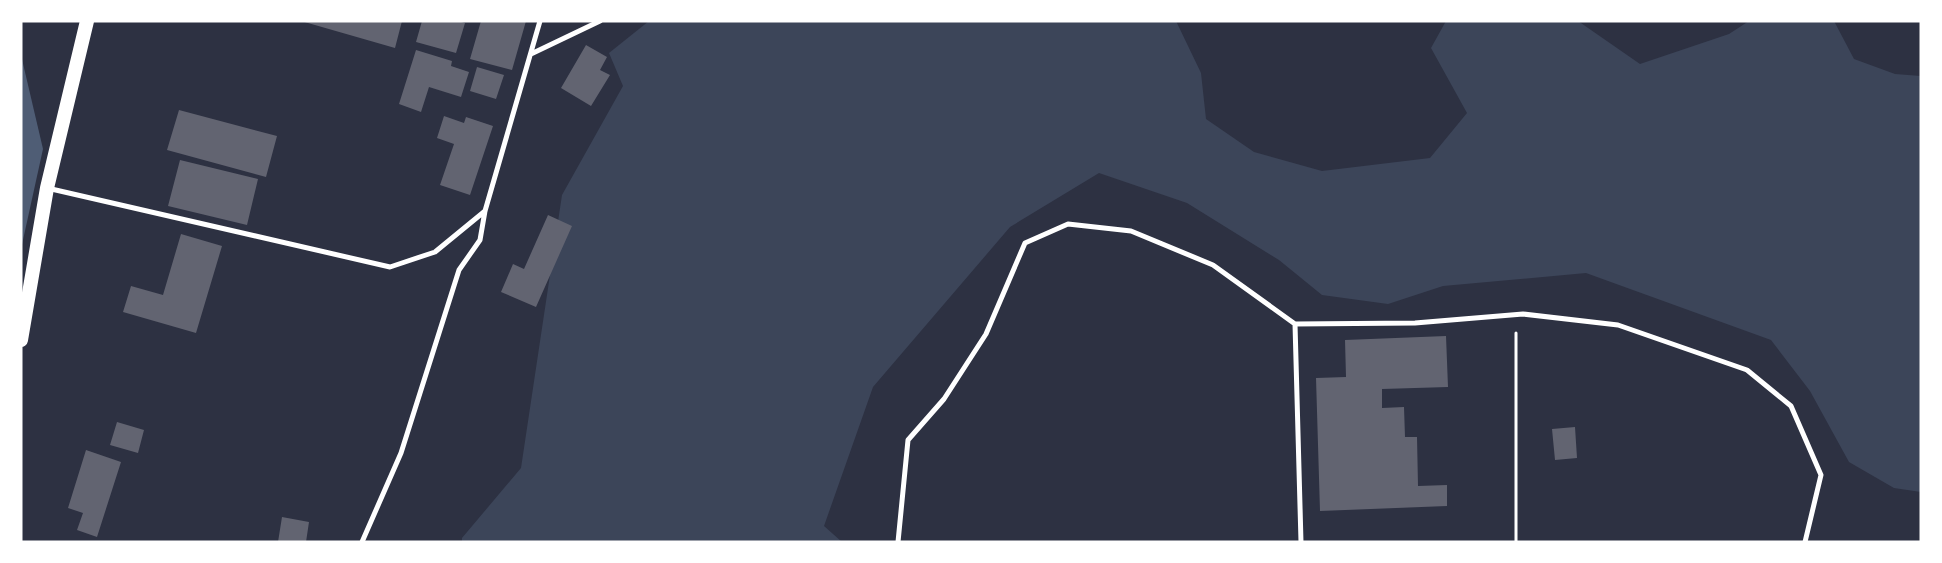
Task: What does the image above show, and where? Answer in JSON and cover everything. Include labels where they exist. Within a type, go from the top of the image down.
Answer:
[{"type":"highway","points":[[21,340],[47,188],[87,21]]},
{"type":"street","points":[[362,542],[400,453],[459,270],[480,240],[485,211],[540,21]]},
{"type":"street","points":[[531,54],[600,21]]},
{"type":"street","points":[[47,188],[390,267],[435,252],[485,211]]},
{"type":"street","points":[[898,542],[908,440],[944,399],[986,334],[1025,243],[1068,224],[1131,231],[1213,265],[1295,324],[1415,323],[1524,314],[1618,325],[1747,370],[1791,406],[1821,475],[1805,542]]},
{"type":"street","points":[[1295,324],[1301,542]]},
{"type":"path","points":[[1516,315],[1516,542]]},
{"type":"shaded area","points":[[649,21],[1176,21],[1201,73],[1206,119],[1254,152],[1322,171],[1430,158],[1467,113],[1431,48],[1446,21],[1578,21],[1640,64],[1729,34],[1749,21],[1834,21],[1854,59],[1895,74],[1921,76],[1921,492],[1894,488],[1849,462],[1810,391],[1771,340],[1586,273],[1443,286],[1388,304],[1322,295],[1279,260],[1187,203],[1099,173],[1010,227],[873,387],[824,526],[842,542],[462,542],[462,538],[521,468],[562,195],[623,86],[609,53]]},
{"type":"shaded area","points":[[21,55],[43,149],[21,249]]},
{"type":"building","points":[[301,21],[402,21],[395,48]]},
{"type":"building","points":[[422,21],[458,21],[465,23],[456,53],[416,42]]},
{"type":"building","points":[[481,21],[526,21],[512,70],[470,59]]},
{"type":"building","points":[[586,45],[607,57],[600,70],[610,75],[591,106],[561,88]]},
{"type":"building","points":[[416,50],[452,61],[451,66],[469,72],[461,97],[429,87],[421,112],[399,104]]},
{"type":"building","points":[[477,67],[504,75],[496,99],[470,91]]},
{"type":"building","points":[[179,110],[277,136],[266,177],[167,150]]},
{"type":"building","points":[[444,116],[464,123],[466,117],[493,126],[470,195],[440,185],[454,144],[437,138]]},
{"type":"building","points":[[180,160],[258,179],[247,225],[168,206]]},
{"type":"building","points":[[548,215],[572,226],[536,307],[501,292],[513,264],[524,269]]},
{"type":"building","points":[[181,234],[222,246],[196,333],[123,312],[131,286],[163,295]]},
{"type":"building","points":[[1446,336],[1448,387],[1382,389],[1382,408],[1404,407],[1405,437],[1417,437],[1418,486],[1447,485],[1447,506],[1320,511],[1316,378],[1346,377],[1345,340]]},
{"type":"building","points":[[117,422],[144,430],[138,453],[110,445]]},
{"type":"building","points":[[1575,427],[1577,458],[1555,460],[1552,429]]},
{"type":"building","points":[[86,450],[121,462],[97,537],[77,530],[83,513],[68,508]]},
{"type":"building","points":[[282,517],[309,522],[306,542],[278,542]]}]
